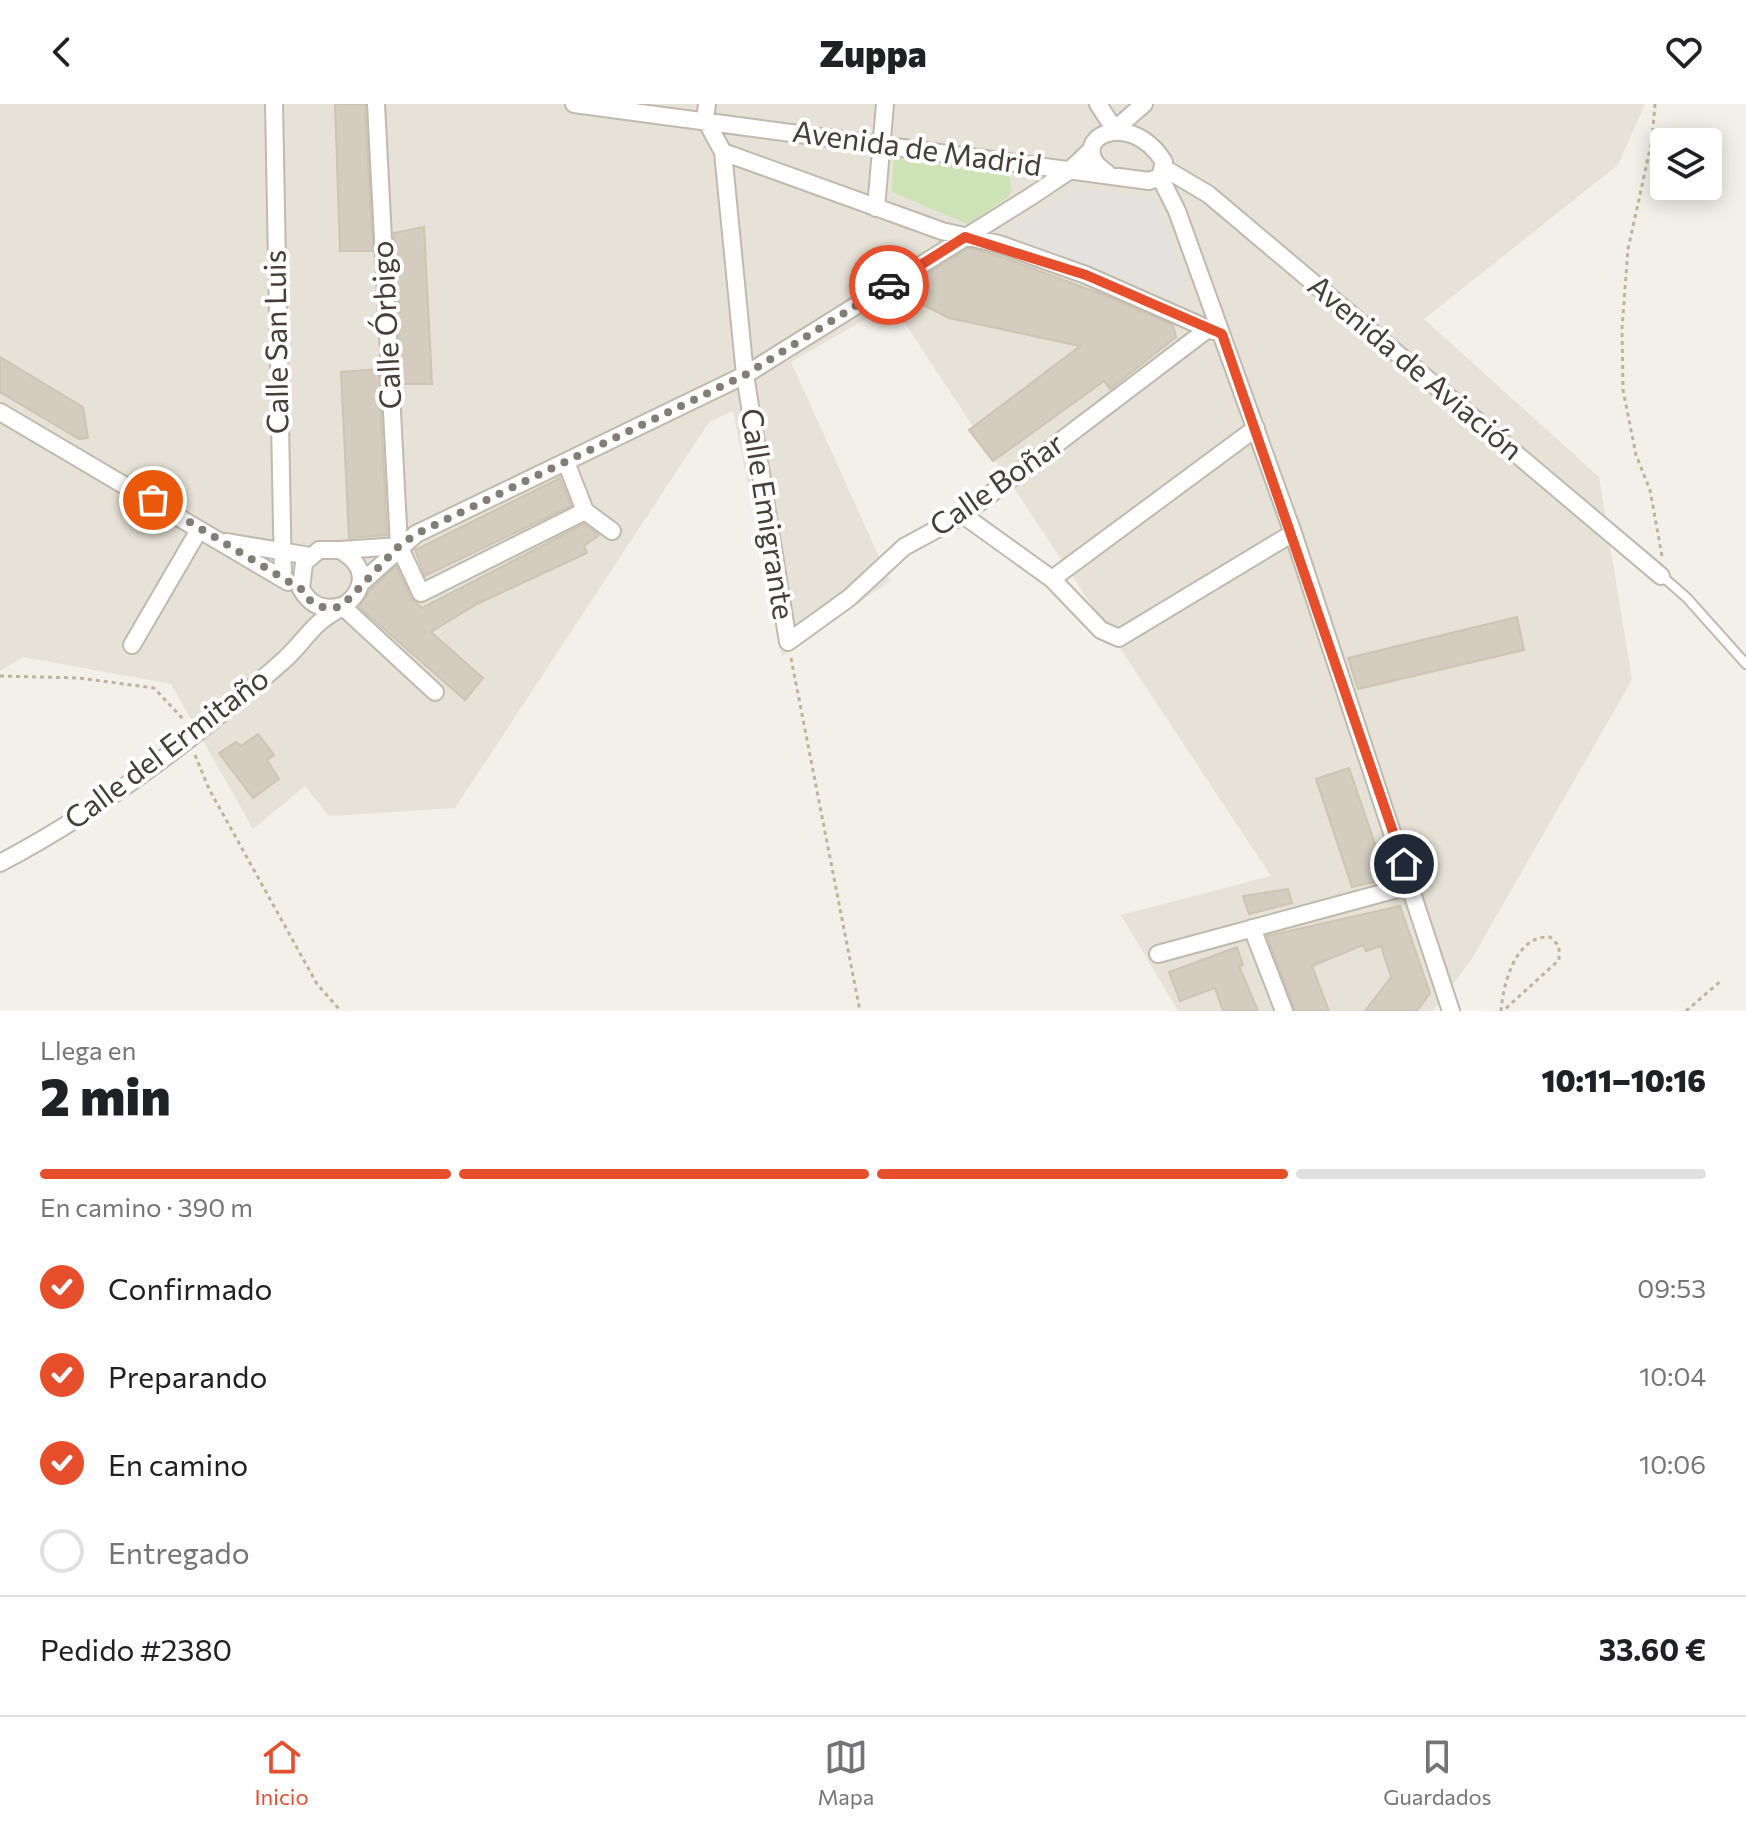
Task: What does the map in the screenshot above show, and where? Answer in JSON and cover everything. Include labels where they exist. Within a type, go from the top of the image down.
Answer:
[{"type":"street","name":"Calle San Luis","points":[[274,104],[280,551],[283,579]]},
{"type":"street","name":"Calle Órbigo","points":[[376,104],[399,546]]},
{"type":"street","name":"Avenida de Madrid","points":[[574,104],[706,112],[882,143],[1149,181],[1162,172]]},
{"type":"street","points":[[876,208],[885,104]]},
{"type":"street","points":[[1098,104],[1162,158],[1162,172],[1215,332],[1256,428],[1335,667],[1412,885],[1447,1007]]},
{"type":"street","points":[[313,604],[322,608],[342,606],[354,597],[360,584],[399,546],[745,375],[1069,171],[1092,149],[1096,135],[1123,126],[1142,106]]},
{"type":"street","name":"Calle Emigrante","points":[[706,112],[723,152],[745,375],[788,642]]},
{"type":"street","points":[[1092,149],[1097,164],[1107,173]]},
{"type":"street","points":[[723,152],[876,208],[1086,275],[1215,332]]},
{"type":"street","name":"Avenida de Aviación","points":[[1162,172],[1208,194],[1661,576]]},
{"type":"street","name":"Calle Boñar","points":[[788,642],[849,598],[904,547],[963,515],[1215,332]]},
{"type":"street","points":[[0,412],[301,589],[322,620]]},
{"type":"street","points":[[1052,579],[1256,428]]},
{"type":"street","points":[[566,462],[585,511],[612,531]]},
{"type":"street","points":[[399,546],[421,593],[585,511]]},
{"type":"street","points":[[963,515],[1052,579],[1101,630],[1119,638],[1293,533]]},
{"type":"street","points":[[132,645],[199,530]]},
{"type":"street","points":[[217,540],[310,556]]},
{"type":"street","points":[[301,589],[300,571],[310,556],[319,550],[399,546]]},
{"type":"street","points":[[340,550],[356,563],[360,584]]},
{"type":"street","points":[[342,606],[435,692]]},
{"type":"street","name":"Calle del Ermitaño","points":[[0,863],[51,836],[190,735],[285,660],[322,620],[342,606]]},
{"type":"street","points":[[1158,954],[1412,885]]},
{"type":"street","points":[[1252,928],[1284,1011]]},
{"type":"lane","points":[[1661,576],[1687,598],[1746,664]]},
{"type":"path","points":[[1655,104],[1652,140],[1628,249],[1622,329],[1623,390],[1636,455],[1650,490],[1662,555],[1661,576]]},
{"type":"path","points":[[788,642],[860,1011]]},
{"type":"path","points":[[0,676],[79,678],[154,688],[186,723],[196,759],[209,789],[317,984],[341,1011]]},
{"type":"path","points":[[1550,937],[1559,946],[1559,960],[1502,1011],[1503,990],[1514,964],[1532,941],[1550,937]]},
{"type":"path","points":[[1686,1011],[1722,980]]},
{"type":"shaded area","points":[[0,104],[1645,104],[1618,165],[1424,319],[1599,477],[1632,680],[1471,960],[1433,1011],[1178,1011],[1121,915],[1271,876],[892,304],[791,362],[890,581],[782,656],[733,411],[709,422],[455,808],[329,816],[305,786],[253,829],[171,684],[23,657],[0,671]]},
{"type":"shaded area","points":[[1079,188],[1151,198],[1188,293],[1175,288],[1178,302],[1142,284],[1029,243],[1032,236],[1012,229]]},
{"type":"green space","points":[[894,153],[1000,168],[1008,173],[1012,190],[1008,197],[968,224],[892,192]]},
{"type":"building","points":[[335,104],[365,104],[373,251],[340,251]]},
{"type":"building","points":[[424,227],[432,384],[402,384],[394,233]]},
{"type":"building","points":[[969,248],[1104,295],[1173,325],[1176,337],[1110,389],[1104,381],[993,461],[969,430],[1080,346],[949,318],[898,292]]},
{"type":"building","points":[[0,357],[83,407],[88,438],[79,439],[0,392]]},
{"type":"building","points":[[379,369],[387,535],[349,538],[341,372]]},
{"type":"building","points":[[560,478],[571,506],[425,576],[415,550]]},
{"type":"building","points":[[584,524],[599,535],[584,546],[587,553],[477,604],[431,632],[483,678],[465,700],[359,607],[370,590],[396,566],[411,598],[422,608]]},
{"type":"building","points":[[1517,617],[1524,650],[1358,689],[1348,658]]},
{"type":"building","points":[[258,734],[274,755],[267,760],[279,779],[253,798],[219,753],[236,742],[241,746]]},
{"type":"building","points":[[1349,768],[1387,879],[1352,887],[1316,779]]},
{"type":"building","points":[[1288,889],[1292,903],[1249,914],[1243,896]]},
{"type":"building","points":[[1400,906],[1430,993],[1417,1011],[1365,1011],[1391,977],[1381,946],[1366,951],[1363,945],[1312,966],[1329,1011],[1295,1011],[1267,936]]},
{"type":"building","points":[[1237,947],[1243,965],[1239,966],[1258,1011],[1223,1011],[1215,988],[1180,1001],[1169,972]]},
{"type":"way so far","points":[[153,500],[301,589],[313,604],[332,609],[354,597],[360,584],[416,534],[745,375],[889,285]]},
{"type":"route","points":[[889,285],[965,237],[999,244],[1086,275],[1222,334],[1293,533],[1335,667],[1404,864]]}]
